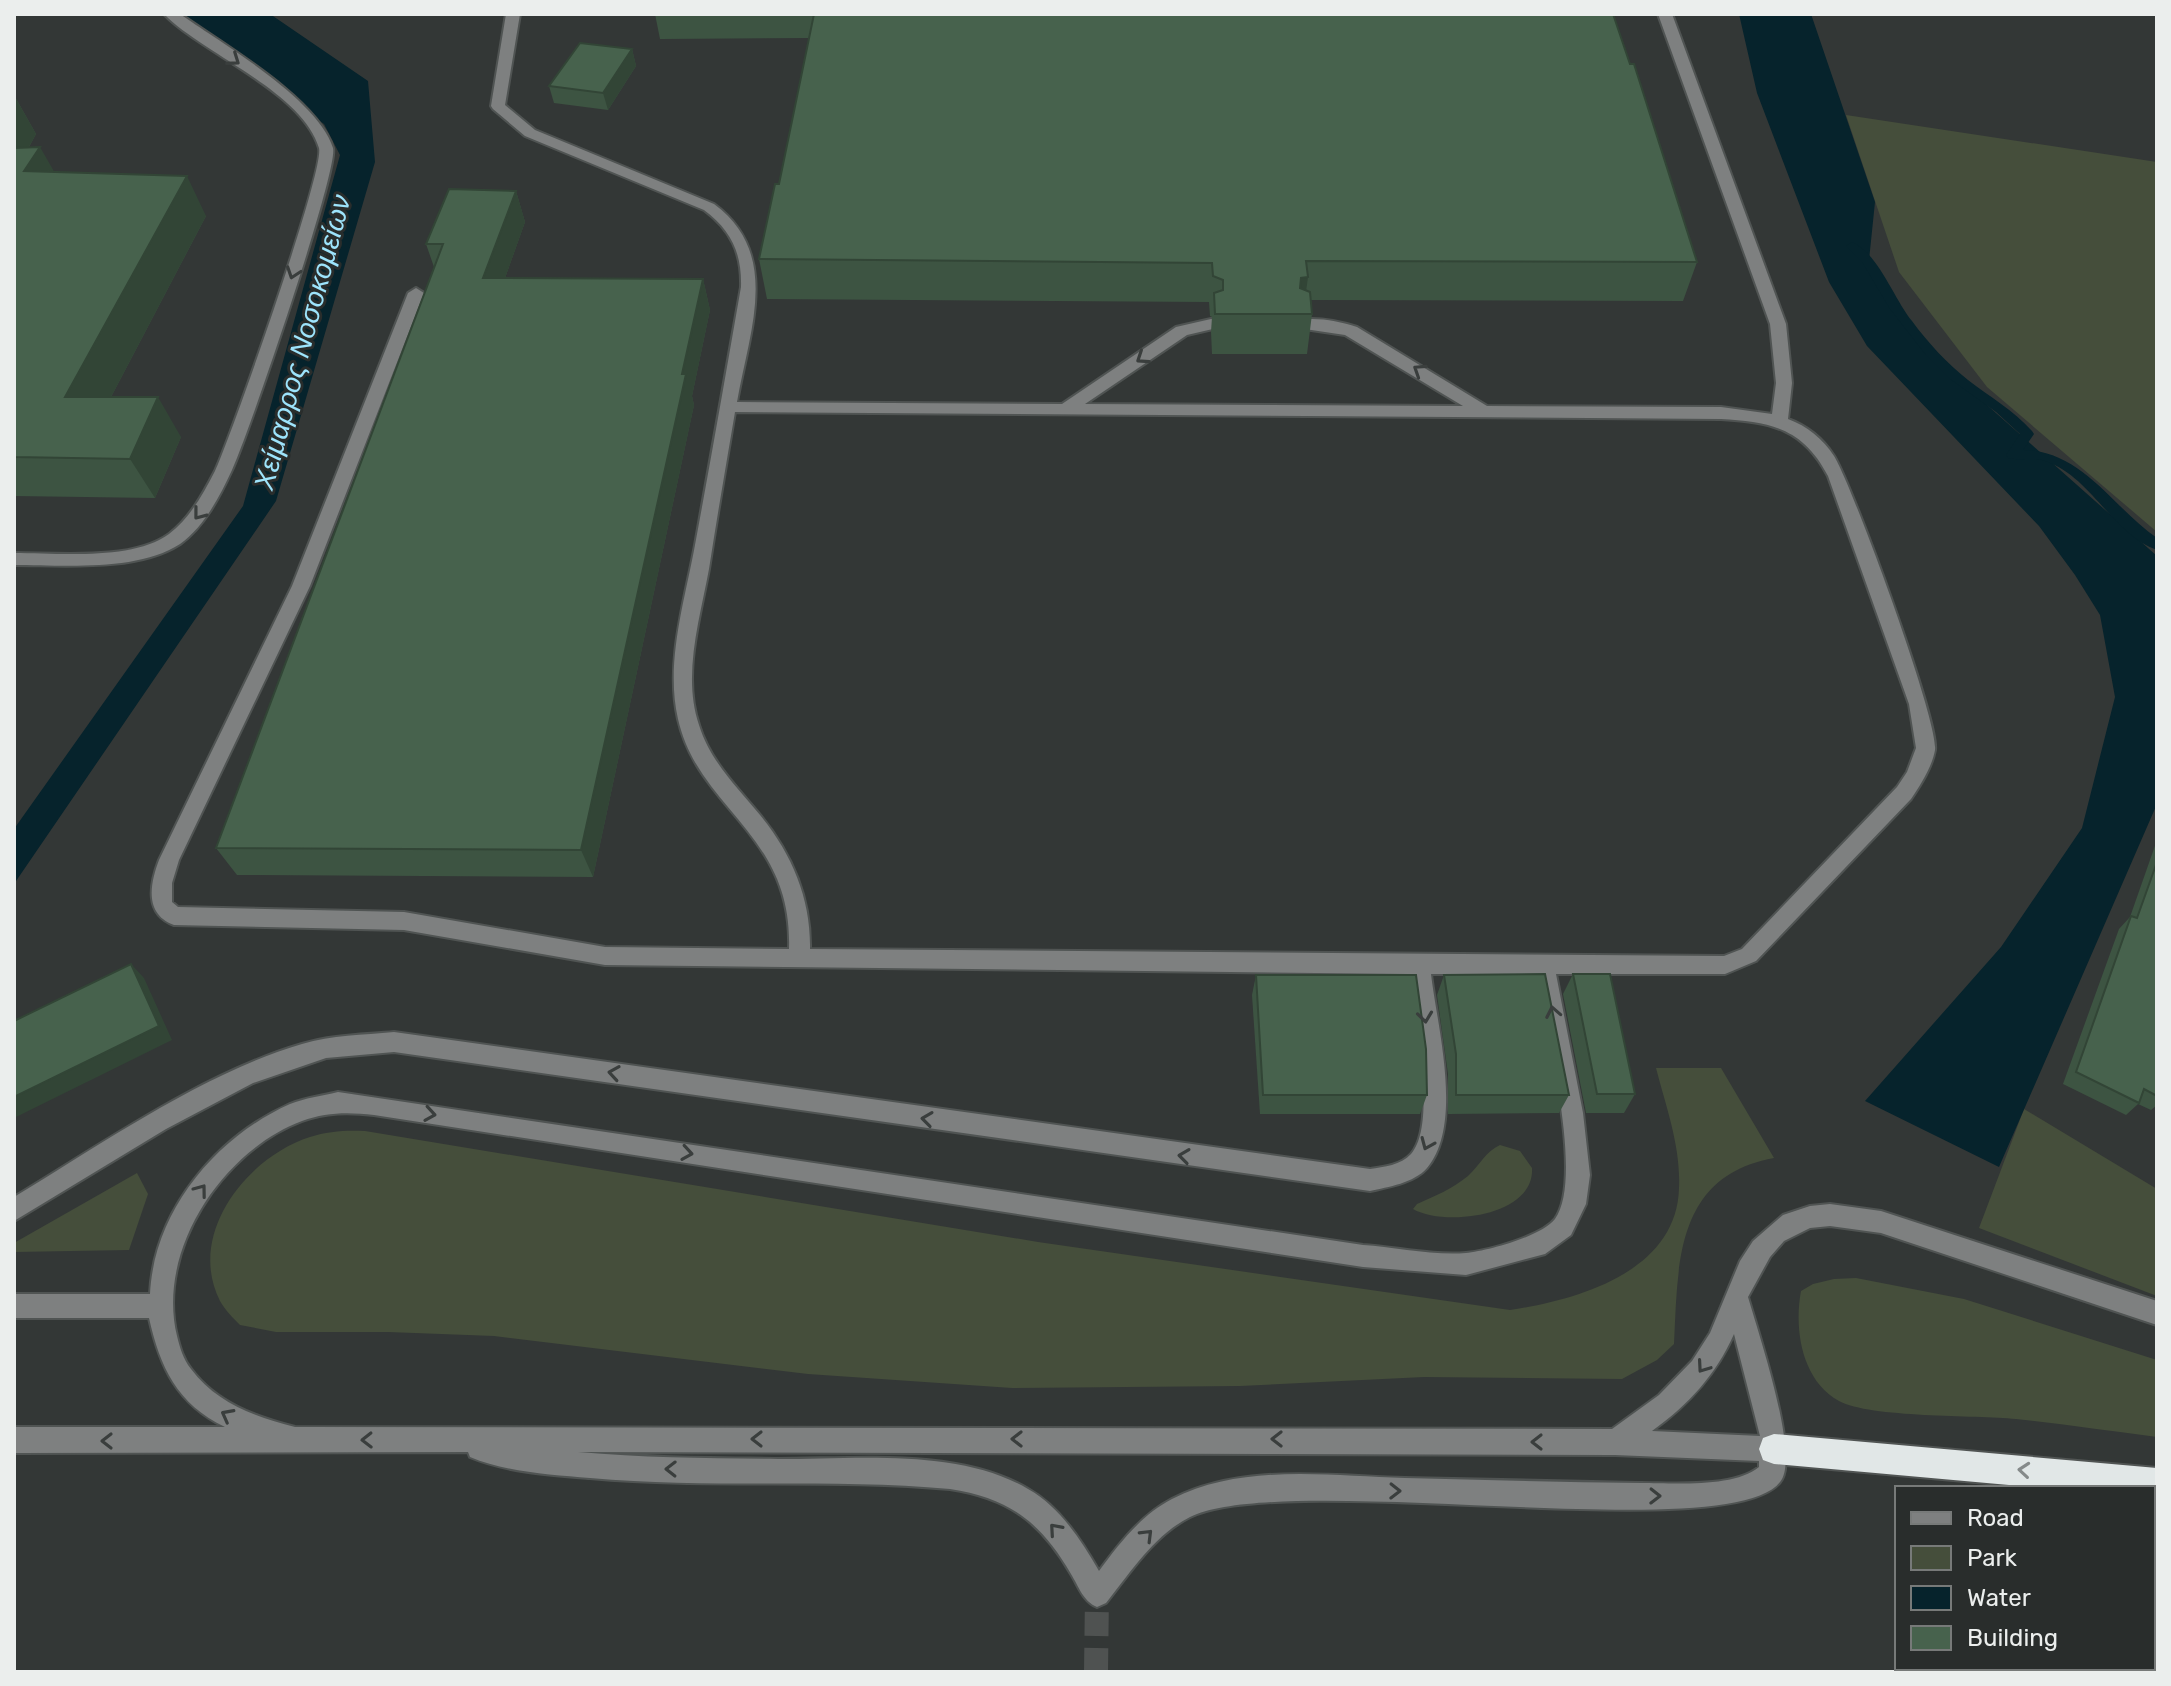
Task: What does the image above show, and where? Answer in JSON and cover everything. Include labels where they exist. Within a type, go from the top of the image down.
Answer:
[{"type":"highway","points":[[1774,1449],[2157,1483]]},
{"type":"street","points":[[14,559],[105,559],[163,545],[183,532],[207,504],[224,469],[294,270],[326,163],[325,142],[297,107],[171,14]]},
{"type":"street","points":[[513,14],[498,106],[530,133],[709,207],[729,223],[741,240],[748,259],[750,281],[687,646],[684,705],[699,749],[709,767],[765,836],[785,868],[799,920],[799,958]]},
{"type":"street","points":[[1665,14],[1778,324],[1784,383],[1779,421]]},
{"type":"street","points":[[416,293],[301,586],[169,860],[160,894],[165,910],[174,916],[193,919],[404,921],[605,956],[1711,966],[1741,960],[1887,812],[1904,793],[1923,760],[1925,735],[1913,687],[1831,465],[1812,439],[1779,421],[1721,413],[730,407]]},
{"type":"street","points":[[1067,408],[1182,331],[1211,324]]},
{"type":"street","points":[[1304,324],[1337,326],[1365,337],[1485,412]]},
{"type":"street","points":[[14,1210],[158,1122],[245,1076],[301,1054],[326,1048],[394,1042],[1370,1180],[1394,1176],[1419,1162],[1428,1148],[1435,1124],[1435,1098],[1419,965]]},
{"type":"street","points":[[300,1441],[254,1429],[217,1410],[188,1385],[172,1361],[164,1336],[161,1306],[166,1262],[173,1236],[187,1208],[225,1161],[281,1119],[339,1102],[1363,1256],[1466,1264],[1545,1243],[1563,1227],[1574,1204],[1579,1175],[1572,1113],[1544,965]]},
{"type":"street","points":[[1615,1442],[1680,1395],[1697,1376],[1713,1352],[1754,1258],[1767,1240],[1787,1222],[1803,1216],[1838,1214],[1881,1222],[2157,1313]]},
{"type":"street","points":[[445,1440],[495,1452],[611,1467],[894,1473],[978,1482],[1021,1498],[1053,1525],[1078,1558],[1097,1594],[1126,1558],[1166,1517],[1192,1502],[1219,1496],[1295,1490],[1681,1496],[1732,1491],[1761,1482],[1772,1473],[1774,1449],[1736,1297]]},
{"type":"street","points":[[14,1306],[161,1306]]},
{"type":"street","points":[[14,1440],[1212,1439],[1615,1442],[1774,1449]]},
{"type":"green space","points":[[1846,115],[2157,162],[2157,532],[1987,387],[1899,272]]},
{"type":"green space","points":[[1656,1068],[1721,1068],[1774,1158],[1741,1168],[1717,1183],[1700,1204],[1688,1228],[1681,1255],[1674,1344],[1657,1360],[1622,1379],[1424,1377],[1240,1386],[1012,1388],[808,1374],[494,1336],[276,1332],[240,1325],[220,1301],[212,1276],[211,1250],[217,1225],[229,1201],[245,1180],[287,1147],[310,1137],[338,1131],[365,1131],[1038,1242],[1510,1310],[1564,1299],[1619,1277],[1642,1261],[1661,1241],[1674,1217],[1679,1173],[1672,1127]]},
{"type":"green space","points":[[2024,1109],[2157,1189],[2157,1296],[1979,1228]]},
{"type":"green space","points":[[1500,1145],[1520,1151],[1532,1168],[1529,1185],[1519,1198],[1485,1214],[1465,1217],[1445,1217],[1413,1209],[1462,1181]]},
{"type":"green space","points":[[137,1173],[148,1194],[129,1250],[14,1252],[14,1243]]},
{"type":"green space","points":[[1856,1278],[1964,1299],[2157,1360],[2157,1437],[2016,1419],[1874,1410],[1839,1401],[1826,1392],[1808,1367],[1800,1337],[1799,1305],[1801,1291],[1813,1284]]},
{"type":"water","name":"Χείμαρρος Νοσοκομείων","points":[[169,14],[270,14],[368,81],[375,162],[276,501],[14,884],[14,829],[243,506],[340,155],[324,124]]},
{"type":"water","points":[[1739,14],[1811,14],[1875,202],[1868,270],[1925,350],[2157,556],[2157,804],[1999,1167],[1865,1101],[2001,947],[2082,828],[2115,697],[2100,615],[2039,526],[1867,346],[1829,282],[1757,93]]},
{"type":"building","points":[[814,14],[1613,14],[1630,64],[1634,64],[1697,262],[1306,261],[1308,277],[1301,278],[1300,288],[1310,292],[1312,314],[1215,314],[1214,293],[1223,290],[1223,280],[1213,276],[1212,263],[759,259],[775,184],[779,184]]},
{"type":"building","points":[[580,43],[632,49],[603,93],[549,86]]},
{"type":"building","points":[[40,147],[24,171],[187,176],[65,397],[158,397],[130,459],[14,457],[14,148]]},
{"type":"building","points":[[449,189],[516,191],[483,278],[703,279],[682,374],[686,374],[581,850],[216,848],[443,244],[426,244]]},
{"type":"building","points":[[2157,862],[2157,1096],[2144,1089],[2139,1103],[2076,1072],[2131,916],[2137,918]]},
{"type":"building","points":[[131,964],[159,1026],[14,1097],[14,1021]]},
{"type":"building","points":[[1545,974],[1569,1095],[1456,1095],[1456,1054],[1444,975]]},
{"type":"building","points":[[1573,974],[1610,974],[1635,1094],[1597,1094]]},
{"type":"building","points":[[1256,975],[1416,975],[1426,1049],[1427,1095],[1263,1095]]},
{"type":"waterway","points":[[1852,246],[1866,260],[1894,306],[1931,352],[1955,376],[2001,409],[2027,434],[2013,455],[2042,456],[2065,465],[2157,545]]},
{"type":"tunnel","points":[[1096,1672],[1097,1594]]}]
